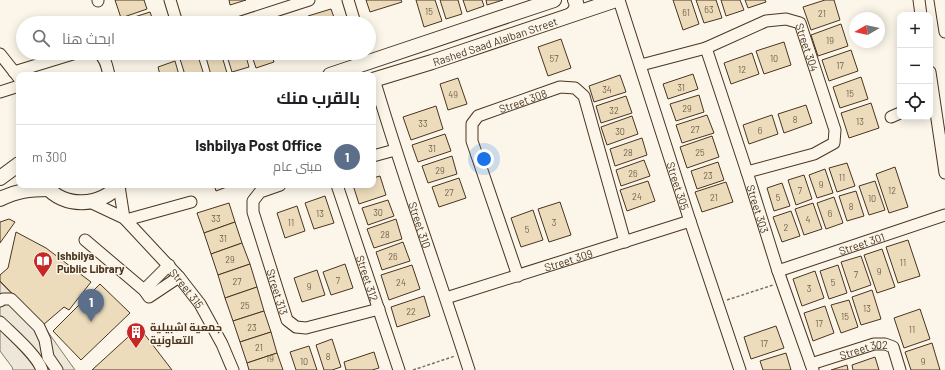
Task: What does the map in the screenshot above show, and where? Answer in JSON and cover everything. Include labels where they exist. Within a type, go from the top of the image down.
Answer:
[{"type":"main road","name":"Rashed Saad Alalban Street","points":[[376,56],[425,44],[554,0]]},
{"type":"main road","points":[[572,14],[576,10],[575,0]]},
{"type":"main road","name":"Rashed Saad Alalban Street","points":[[376,79],[432,62],[616,0]]},
{"type":"main road","points":[[425,44],[427,56],[432,62]]},
{"type":"main road","name":"Rashed Saad Alalban Street","points":[[336,72],[362,60]]},
{"type":"main road","points":[[0,178],[16,166]]},
{"type":"main road","points":[[0,199],[17,192],[40,188]]},
{"type":"main road","points":[[48,188],[57,196],[68,201],[79,203],[90,202],[106,197],[117,188]]},
{"type":"street","points":[[170,0],[175,16]]},
{"type":"street","points":[[254,16],[282,4],[309,0]]},
{"type":"street","points":[[348,0],[353,16]]},
{"type":"street","name":"Street 305","points":[[620,0],[690,221],[740,370]]},
{"type":"street","points":[[919,0],[921,12]]},
{"type":"street","points":[[940,0],[945,32]]},
{"type":"street","name":"Street 304","points":[[641,66],[706,48],[766,22],[786,19],[800,23],[835,130],[834,143],[814,154],[747,172]]},
{"type":"street","name":"Street 303","points":[[706,48],[778,271],[812,367]]},
{"type":"street","points":[[2,60],[16,75]]},
{"type":"street","points":[[24,72],[57,60]]},
{"type":"street","points":[[105,60],[108,72]]},
{"type":"street","points":[[0,92],[16,87]]},
{"type":"street","name":"Street 308","points":[[518,276],[472,141],[472,124],[478,116],[560,87],[574,88],[584,96],[625,242]]},
{"type":"street","name":"Street 310","points":[[376,90],[469,370]]},
{"type":"street","points":[[933,107],[945,173]]},
{"type":"street","points":[[376,155],[395,150]]},
{"type":"street","points":[[119,188],[125,219],[191,202]]},
{"type":"street","name":"Street 313","points":[[271,188],[260,192],[253,201],[253,212],[287,320],[296,327],[306,328],[379,309]]},
{"type":"street","name":"Street 312","points":[[338,188],[400,370]]},
{"type":"street","name":"Street 315","points":[[90,202],[125,219],[179,277],[200,304],[222,344],[233,370]]},
{"type":"street","name":"Street 301","points":[[778,271],[945,215]]},
{"type":"street","name":"Street 309","points":[[446,298],[690,221]]},
{"type":"street","points":[[85,240],[146,294]]},
{"type":"street","points":[[146,294],[168,265]]},
{"type":"street","points":[[146,294],[179,277]]},
{"type":"street","points":[[0,301],[8,298],[11,299],[39,327],[46,340],[48,357],[57,370]]},
{"type":"street","points":[[0,322],[37,360],[42,370]]},
{"type":"street","name":"Street 302","points":[[812,367],[874,344],[885,344],[893,347],[900,370]]},
{"type":"path","points":[[717,304],[782,282]]},
{"type":"path","points":[[413,370],[464,353]]},
{"type":"shaded area","points":[[0,282],[43,325],[75,370],[13,370],[0,351]]},
{"type":"building","points":[[115,0],[144,0],[147,9],[127,16],[120,16]]},
{"type":"building","points":[[229,0],[246,0],[230,5]]},
{"type":"building","points":[[366,0],[401,0],[402,2],[370,12]]},
{"type":"building","points":[[416,0],[435,0],[442,21],[424,27]]},
{"type":"building","points":[[440,0],[458,0],[462,14],[446,19]]},
{"type":"building","points":[[463,0],[482,0],[484,6],[467,12]]},
{"type":"building","points":[[486,0],[503,0],[487,5]]},
{"type":"building","points":[[673,0],[691,0],[699,24],[683,30]]},
{"type":"building","points":[[696,0],[716,0],[722,18],[704,23]]},
{"type":"building","points":[[721,0],[740,0],[744,10],[726,16]]},
{"type":"building","points":[[745,0],[765,0],[766,2],[748,8]]},
{"type":"building","points":[[825,0],[834,0],[840,20],[811,30],[803,7]]},
{"type":"building","points":[[331,9],[334,16],[308,16]]},
{"type":"building","points":[[150,12],[151,16],[138,16]]},
{"type":"building","points":[[841,24],[848,46],[818,56],[811,35]]},
{"type":"building","points":[[561,39],[571,68],[548,76],[538,47]]},
{"type":"building","points":[[784,42],[791,65],[764,74],[756,51]]},
{"type":"building","points":[[851,50],[858,71],[829,81],[822,60]]},
{"type":"building","points":[[752,53],[759,74],[731,84],[724,63]]},
{"type":"building","points":[[180,60],[199,60],[203,72],[184,72]]},
{"type":"building","points":[[207,60],[223,60],[227,72],[210,72]]},
{"type":"building","points":[[228,60],[247,60],[249,67],[232,72]]},
{"type":"building","points":[[253,60],[273,60],[274,62],[256,68]]},
{"type":"building","points":[[175,61],[178,72],[159,72],[158,67]]},
{"type":"building","points":[[693,74],[698,89],[668,99],[663,84]]},
{"type":"building","points":[[620,75],[626,92],[594,102],[589,86]]},
{"type":"building","points":[[861,77],[868,99],[840,108],[833,87]]},
{"type":"building","points":[[458,78],[467,104],[448,110],[440,84]]},
{"type":"building","points":[[699,95],[704,112],[676,121],[670,104]]},
{"type":"building","points":[[626,96],[632,113],[601,123],[596,106]]},
{"type":"building","points":[[871,103],[879,128],[849,138],[841,113]]},
{"type":"building","points":[[806,105],[812,123],[784,133],[778,114]]},
{"type":"building","points":[[436,106],[443,129],[411,140],[403,117]]},
{"type":"building","points":[[707,115],[714,133],[682,143],[676,125]]},
{"type":"building","points":[[772,115],[778,134],[749,144],[743,125]]},
{"type":"building","points":[[632,116],[638,134],[607,145],[601,127]]},
{"type":"building","points":[[445,134],[451,151],[418,162],[412,145]]},
{"type":"building","points":[[712,136],[719,157],[687,168],[680,147]]},
{"type":"building","points":[[642,138],[647,155],[615,166],[610,149]]},
{"type":"building","points":[[452,156],[457,174],[428,183],[422,166]]},
{"type":"building","points":[[644,160],[650,176],[621,186],[616,170]]},
{"type":"building","points":[[718,162],[724,180],[697,189],[691,171]]},
{"type":"building","points":[[847,163],[855,186],[837,192],[829,168]]},
{"type":"building","points":[[895,167],[908,207],[889,213],[876,174]]},
{"type":"building","points":[[825,169],[833,193],[817,198],[809,175]]},
{"type":"building","points":[[804,175],[812,199],[796,205],[788,180]]},
{"type":"building","points":[[380,176],[386,195],[359,204],[354,188],[376,188],[376,177]]},
{"type":"building","points":[[459,178],[466,198],[439,207],[432,187]]},
{"type":"building","points":[[648,181],[655,201],[627,211],[620,190]]},
{"type":"building","points":[[875,181],[885,210],[869,215],[859,186]]},
{"type":"building","points":[[726,182],[733,202],[702,212],[695,192]]},
{"type":"building","points":[[782,183],[790,206],[774,211],[767,188]]},
{"type":"building","points":[[215,188],[224,188],[216,191]]},
{"type":"building","points":[[856,191],[864,216],[847,221],[839,196]]},
{"type":"building","points":[[325,196],[334,223],[314,229],[305,203]]},
{"type":"building","points":[[834,197],[843,223],[826,229],[817,203]]},
{"type":"building","points":[[388,200],[394,216],[368,225],[362,208]]},
{"type":"building","points":[[560,202],[571,235],[549,242],[538,209]]},
{"type":"building","points":[[229,203],[235,222],[204,233],[197,213]]},
{"type":"building","points":[[813,203],[822,229],[804,235],[795,209]]},
{"type":"building","points":[[297,206],[305,231],[285,238],[277,213]]},
{"type":"building","points":[[533,210],[543,240],[521,247],[511,218]]},
{"type":"building","points":[[791,211],[800,236],[782,242],[773,217]]},
{"type":"building","points":[[9,219],[15,222],[0,243],[0,222]]},
{"type":"building","points":[[396,219],[402,239],[374,248],[367,229]]},
{"type":"building","points":[[235,222],[242,243],[211,254],[204,233]]},
{"type":"building","name":"Ishbilya Public Library","points":[[16,232],[46,248],[91,282],[69,310],[64,307],[43,325],[0,281],[0,275],[8,268]]},
{"type":"building","points":[[908,240],[920,276],[898,283],[886,247]]},
{"type":"building","points":[[403,242],[410,261],[382,270],[376,252]]},
{"type":"building","points":[[242,243],[250,264],[218,275],[211,254]]},
{"type":"building","points":[[882,249],[895,287],[877,293],[864,255]]},
{"type":"building","points":[[861,256],[871,285],[851,292],[841,262]]},
{"type":"building","points":[[250,264],[257,287],[225,298],[218,275]]},
{"type":"building","points":[[345,264],[353,288],[331,295],[323,272]]},
{"type":"building","points":[[412,265],[420,289],[389,300],[381,275]]},
{"type":"building","points":[[838,265],[847,293],[829,299],[820,271]]},
{"type":"building","points":[[317,270],[325,295],[302,302],[294,278]]},
{"type":"building","points":[[815,271],[824,298],[802,306],[793,279]]},
{"type":"building","points":[[100,284],[130,313],[81,360],[53,331]]},
{"type":"building","points":[[257,287],[264,311],[233,321],[225,298]]},
{"type":"building","points":[[872,290],[881,319],[861,325],[852,297]]},
{"type":"building","points":[[424,296],[430,316],[397,327],[391,307]]},
{"type":"building","points":[[849,300],[858,327],[841,333],[831,305]]},
{"type":"building","points":[[825,306],[834,333],[813,341],[804,313]]},
{"type":"building","points":[[920,309],[930,339],[904,348],[894,318]]},
{"type":"building","points":[[264,311],[271,332],[240,342],[233,321]]},
{"type":"building","points":[[776,326],[784,348],[751,359],[744,337]]},
{"type":"building","name":"جمعية اشبيلية التعاونية","points":[[139,327],[172,370],[92,370]]},
{"type":"building","points":[[271,332],[277,353],[247,363],[240,342]]},
{"type":"building","points":[[332,339],[341,367],[332,370],[324,370],[316,345]]},
{"type":"building","points":[[932,343],[940,370],[911,370],[905,352]]},
{"type":"building","points":[[309,346],[317,370],[296,370],[290,352]]},
{"type":"building","points":[[374,352],[379,368],[372,370],[346,370],[344,362]]},
{"type":"building","points":[[277,353],[283,370],[249,370],[247,363]]},
{"type":"building","points":[[786,353],[791,370],[763,370],[760,361]]},
{"type":"building","points":[[875,357],[879,370],[853,370],[852,365]]},
{"type":"building","points":[[847,365],[848,370],[831,370]]},
{"type":"place","name":"Ishbilya Public Library","points":[[43,278]]},
{"type":"place","name":"Ishbilya Post Office","points":[[91,322]]},
{"type":"place","name":"جمعية اشبيلية التعاونية","points":[[136,349]]}]
